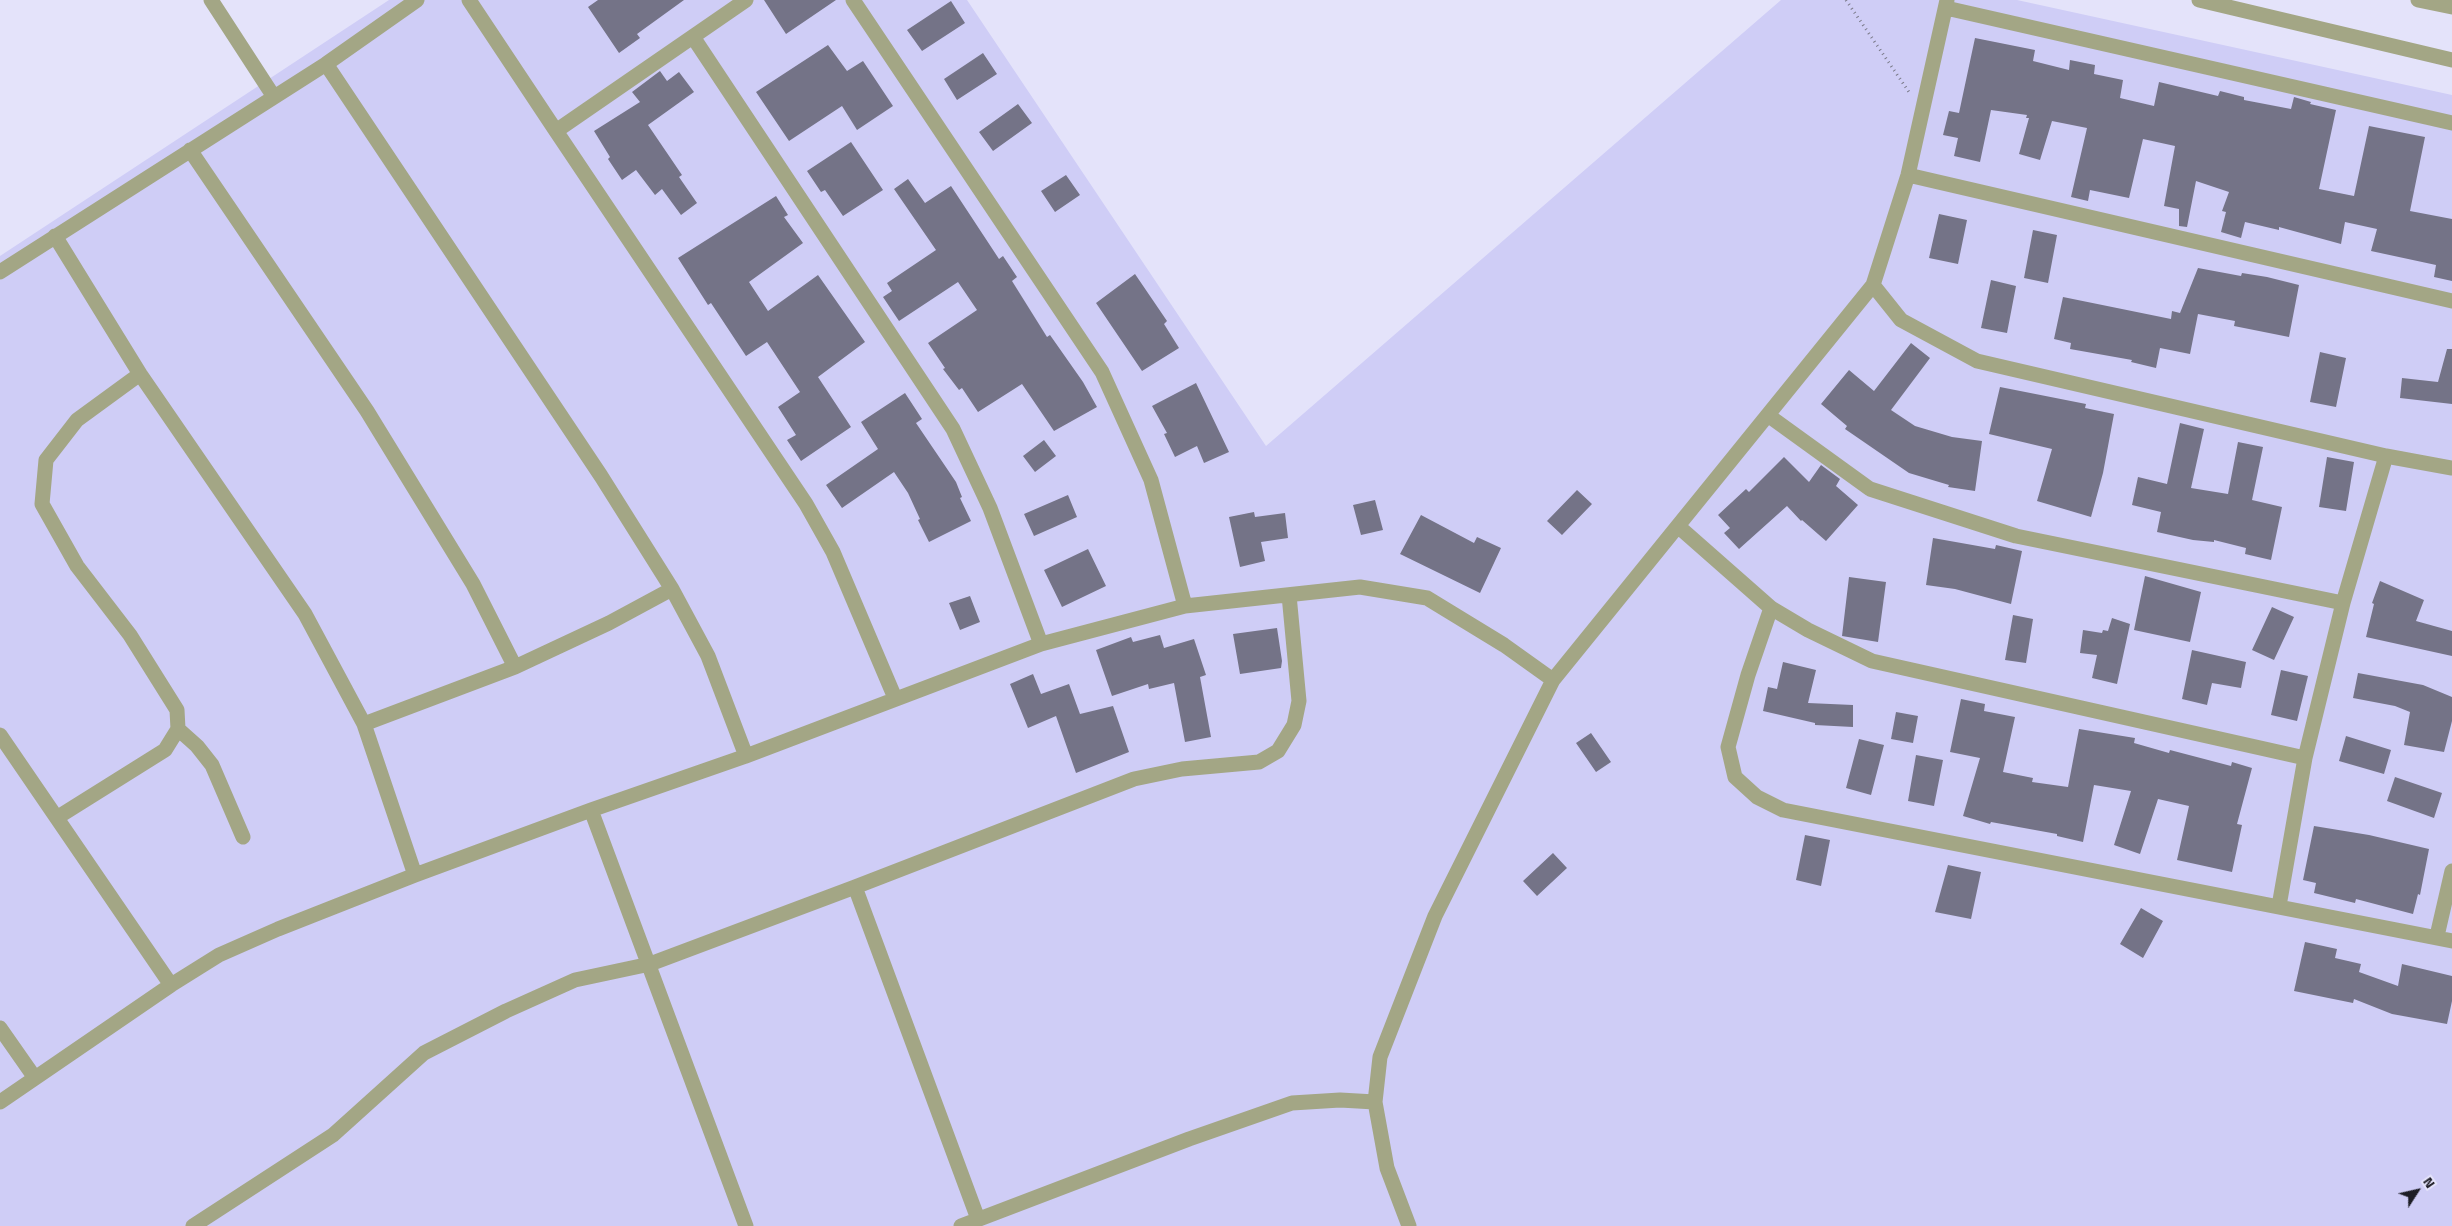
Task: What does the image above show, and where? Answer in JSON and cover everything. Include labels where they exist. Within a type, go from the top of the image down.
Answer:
[{"type":"street","points":[[212,0],[274,97]]},
{"type":"street","points":[[0,272],[326,64],[417,0]]},
{"type":"street","points":[[469,0],[806,504],[833,552],[895,698]]},
{"type":"street","points":[[556,131],[746,0]]},
{"type":"street","points":[[853,0],[1102,372],[1151,480],[1185,606]]},
{"type":"street","points":[[2199,0],[2452,60]]},
{"type":"street","points":[[2418,0],[2452,7]]},
{"type":"street","points":[[1409,1226],[1387,1168],[1375,1102],[1380,1057],[1435,916],[1553,680],[1769,416],[1873,285],[1908,175],[1946,4],[2452,124]]},
{"type":"street","points":[[693,37],[953,430],[990,508],[1041,644]]},
{"type":"street","points":[[326,64],[601,476],[672,589],[708,656],[746,756]]},
{"type":"street","points":[[190,150],[367,411],[473,584],[515,668]]},
{"type":"street","points":[[1908,175],[2452,301]]},
{"type":"street","points":[[55,236],[140,374],[305,614],[364,724],[415,875]]},
{"type":"street","points":[[1873,285],[1901,320],[1976,361],[2386,456],[2452,468]]},
{"type":"street","points":[[58,817],[166,750],[178,729],[177,710],[130,635],[77,566],[42,504],[46,460],[77,420],[140,374]]},
{"type":"street","points":[[1769,416],[1870,489],[1897,498],[2016,536],[2343,603]]},
{"type":"street","points":[[2279,906],[2305,758],[2343,603],[2386,456]]},
{"type":"street","points":[[1679,527],[1771,608],[1808,630],[1872,661],[2305,758]]},
{"type":"street","points":[[0,1102],[170,985],[227,951],[415,875],[591,810],[746,756],[1041,644],[1185,606],[1360,587],[1427,598],[1504,645],[1553,680]]},
{"type":"street","points":[[364,724],[515,668],[609,623],[672,589]]},
{"type":"street","points":[[193,1226],[333,1135],[424,1053],[575,980],[650,964],[1134,779],[1182,769],[1259,762],[1278,751],[1294,725],[1299,701],[1289,595]]},
{"type":"street","points":[[1771,608],[1748,675],[1728,747],[1735,777],[1757,797],[1784,810],[2452,940]]},
{"type":"street","points":[[178,729],[212,765],[243,837]]},
{"type":"street","points":[[0,735],[58,817],[170,985]]},
{"type":"street","points":[[591,810],[650,964],[746,1226]]},
{"type":"street","points":[[2437,936],[2452,871]]},
{"type":"street","points":[[855,887],[978,1220]]},
{"type":"street","points":[[0,1028],[35,1078]]},
{"type":"street","points":[[960,1226],[1189,1139],[1292,1103],[1340,1100],[1375,1102]]},
{"type":"path","points":[[1846,0],[1922,112]]},
{"type":"shaded area","points":[[389,0],[967,0],[1266,446],[1781,0],[2017,0],[2452,95],[2452,1226],[0,1226],[0,256]]},
{"type":"building","points":[[598,0],[684,0],[637,34],[640,38],[619,53],[588,7]]},
{"type":"building","points":[[764,0],[836,0],[786,34]]},
{"type":"building","points":[[951,1],[965,23],[922,51],[907,30]]},
{"type":"building","points":[[1975,38],[2035,50],[2033,61],[2069,70],[2070,60],[2095,65],[2094,74],[2123,80],[2120,98],[2154,106],[2159,82],[2218,96],[2220,91],[2244,97],[2244,100],[2291,109],[2294,97],[2311,102],[2310,104],[2336,110],[2319,189],[2354,196],[2369,126],[2425,137],[2410,211],[2452,219],[2452,281],[2434,277],[2436,265],[2371,251],[2377,229],[2345,222],[2341,244],[2279,227],[2279,230],[2245,222],[2241,238],[2221,232],[2226,212],[2222,211],[2229,192],[2196,181],[2187,227],[2179,226],[2179,209],[2164,206],[2175,146],[2143,139],[2129,198],[2090,190],[2088,201],[2071,197],[2087,128],[2052,121],[2040,160],[2019,154],[2029,118],[2026,118],[2027,115],[1991,110],[1980,162],[1954,156],[1958,138],[1943,135],[1949,111],[1959,113]]},
{"type":"building","points":[[828,45],[847,71],[863,61],[893,106],[857,130],[842,106],[789,141],[756,92]]},
{"type":"building","points":[[983,53],[997,74],[957,100],[944,79]]},
{"type":"building","points":[[660,71],[667,81],[679,72],[694,92],[648,125],[682,175],[679,177],[697,203],[681,215],[662,189],[655,195],[636,170],[622,180],[608,159],[610,157],[594,131],[640,102],[632,92]]},
{"type":"building","points":[[1018,104],[1032,123],[993,151],[979,132]]},
{"type":"building","points":[[851,142],[883,190],[843,216],[825,190],[821,192],[807,171]]},
{"type":"building","points":[[1066,175],[1080,195],[1055,212],[1041,191]]},
{"type":"building","points":[[908,179],[925,203],[951,186],[999,259],[1003,256],[1017,277],[1012,281],[1047,337],[1050,335],[1083,382],[1097,407],[1054,431],[1022,384],[978,412],[962,388],[959,390],[943,369],[945,368],[928,343],[977,310],[958,282],[899,321],[883,297],[892,291],[887,283],[936,250],[894,189]]},
{"type":"building","points":[[776,196],[788,215],[784,217],[803,243],[749,282],[768,311],[818,275],[865,342],[818,377],[851,427],[801,461],[787,440],[796,435],[778,407],[800,392],[767,342],[746,356],[711,303],[708,305],[678,258]]},
{"type":"building","points":[[1939,214],[1967,220],[1958,264],[1929,258]]},
{"type":"building","points":[[2033,230],[2057,235],[2048,283],[2024,278]]},
{"type":"building","points":[[2198,268],[2241,276],[2242,273],[2267,277],[2299,285],[2289,337],[2234,326],[2235,321],[2198,314],[2190,354],[2160,348],[2156,368],[2131,362],[2132,360],[2070,349],[2071,343],[2054,339],[2063,297],[2171,319],[2172,311],[2180,313]]},
{"type":"building","points":[[1135,274],[1167,321],[1164,324],[1179,348],[1142,371],[1096,303]]},
{"type":"building","points":[[1991,280],[2016,286],[2007,333],[1981,328]]},
{"type":"building","points":[[1911,343],[1930,358],[1891,410],[1915,426],[1952,437],[1982,441],[1975,491],[1948,487],[1949,485],[1909,473],[1845,429],[1847,426],[1821,404],[1849,370],[1874,391]]},
{"type":"building","points":[[2447,349],[2452,349],[2452,404],[2400,398],[2402,378],[2438,382]]},
{"type":"building","points":[[2320,352],[2346,358],[2336,407],[2310,402]]},
{"type":"building","points":[[1196,383],[1229,452],[1204,463],[1197,446],[1175,457],[1164,434],[1167,433],[1152,406]]},
{"type":"building","points":[[2000,387],[2086,404],[2085,408],[2114,414],[2103,473],[2091,517],[2037,501],[2052,449],[1989,434]]},
{"type":"building","points":[[905,393],[922,419],[916,423],[956,482],[962,497],[960,498],[971,521],[929,542],[908,493],[894,472],[842,508],[826,485],[878,449],[861,422]]},
{"type":"building","points":[[2180,423],[2204,429],[2191,488],[2228,494],[2238,442],[2263,447],[2252,500],[2282,507],[2271,560],[2245,554],[2246,548],[2214,540],[2214,542],[2193,540],[2157,532],[2161,512],[2132,505],[2138,477],[2167,484]]},
{"type":"building","points":[[1044,440],[1056,456],[1035,472],[1023,456]]},
{"type":"building","points":[[1784,457],[1809,482],[1821,465],[1840,479],[1836,486],[1858,505],[1826,541],[1801,521],[1787,506],[1739,549],[1724,533],[1730,528],[1718,515],[1746,489],[1749,492]]},
{"type":"building","points":[[2327,457],[2354,462],[2346,511],[2319,507]]},
{"type":"building","points":[[1577,490],[1592,504],[1562,535],[1547,521]]},
{"type":"building","points":[[1068,495],[1077,517],[1034,536],[1024,514]]},
{"type":"building","points":[[1375,500],[1383,530],[1361,535],[1353,505]]},
{"type":"building","points":[[1254,512],[1255,517],[1285,513],[1288,538],[1261,542],[1265,561],[1240,567],[1229,517]]},
{"type":"building","points":[[1421,515],[1474,543],[1477,537],[1501,548],[1480,593],[1400,554]]},
{"type":"building","points":[[1933,538],[1995,549],[1996,545],[2022,551],[2011,604],[1955,589],[1926,585]]},
{"type":"building","points":[[1088,549],[1106,586],[1062,607],[1044,570]]},
{"type":"building","points":[[2145,576],[2201,592],[2190,642],[2134,630]]},
{"type":"building","points":[[1849,577],[1886,582],[1878,642],[1842,636]]},
{"type":"building","points":[[2380,581],[2424,600],[2416,621],[2452,631],[2452,656],[2366,637],[2374,604],[2372,603]]},
{"type":"building","points":[[970,596],[980,622],[960,630],[949,603]]},
{"type":"building","points":[[2272,607],[2294,617],[2274,660],[2252,650]]},
{"type":"building","points":[[2013,615],[2033,619],[2026,663],[2005,660]]},
{"type":"building","points":[[2112,618],[2130,624],[2117,684],[2092,678],[2097,655],[2080,653],[2083,630],[2102,633],[2103,630],[2108,631]]},
{"type":"building","points":[[1277,628],[1282,661],[1281,668],[1240,674],[1233,634]]},
{"type":"building","points":[[1160,635],[1164,648],[1194,639],[1206,675],[1200,677],[1211,737],[1185,742],[1174,683],[1149,689],[1148,684],[1112,696],[1096,650],[1131,637],[1133,642]]},
{"type":"building","points":[[2192,650],[2246,662],[2241,688],[2212,683],[2207,705],[2182,699]]},
{"type":"building","points":[[1783,662],[1816,670],[1808,703],[1853,705],[1853,727],[1815,725],[1815,723],[1763,711],[1768,687],[1777,689]]},
{"type":"building","points":[[2281,670],[2308,676],[2297,721],[2271,715]]},
{"type":"building","points":[[2358,673],[2423,685],[2452,697],[2452,721],[2444,752],[2404,745],[2410,712],[2395,706],[2353,698]]},
{"type":"building","points":[[1033,674],[1041,694],[1069,684],[1080,714],[1113,706],[1129,752],[1076,773],[1056,716],[1028,728],[1010,684]]},
{"type":"building","points":[[1961,699],[1985,704],[1984,711],[2015,717],[2003,772],[2033,778],[2032,782],[2068,787],[2079,729],[2135,738],[2134,743],[2169,753],[2170,750],[2231,766],[2232,762],[2252,768],[2237,824],[2242,825],[2232,872],[2177,860],[2189,806],[2158,799],[2140,854],[2114,845],[2131,791],[2094,785],[2083,842],[2057,836],[2057,834],[1991,822],[1990,824],[1963,816],[1980,758],[1950,752]]},
{"type":"building","points":[[1896,712],[1918,716],[1913,743],[1891,739]]},
{"type":"building","points":[[1591,733],[1611,762],[1596,772],[1576,743]]},
{"type":"building","points":[[2346,736],[2391,750],[2384,774],[2339,761]]},
{"type":"building","points":[[1859,739],[1884,745],[1871,795],[1846,788]]},
{"type":"building","points":[[1916,755],[1943,760],[1934,806],[1908,801]]},
{"type":"building","points":[[2395,777],[2442,793],[2434,818],[2387,801]]},
{"type":"building","points":[[2314,826],[2369,835],[2429,849],[2420,895],[2418,894],[2413,914],[2356,899],[2355,903],[2314,893],[2316,883],[2303,880]]},
{"type":"building","points":[[1805,835],[1830,840],[1821,886],[1796,880]]},
{"type":"building","points":[[1553,853],[1567,868],[1537,896],[1523,881]]},
{"type":"building","points":[[1948,865],[1981,872],[1971,919],[1935,912]]},
{"type":"building","points":[[2141,908],[2163,921],[2143,958],[2120,944]]},
{"type":"building","points":[[2305,942],[2337,949],[2335,958],[2361,964],[2359,972],[2398,986],[2402,964],[2452,976],[2452,1001],[2447,1024],[2392,1014],[2354,999],[2353,1003],[2294,991]]}]
